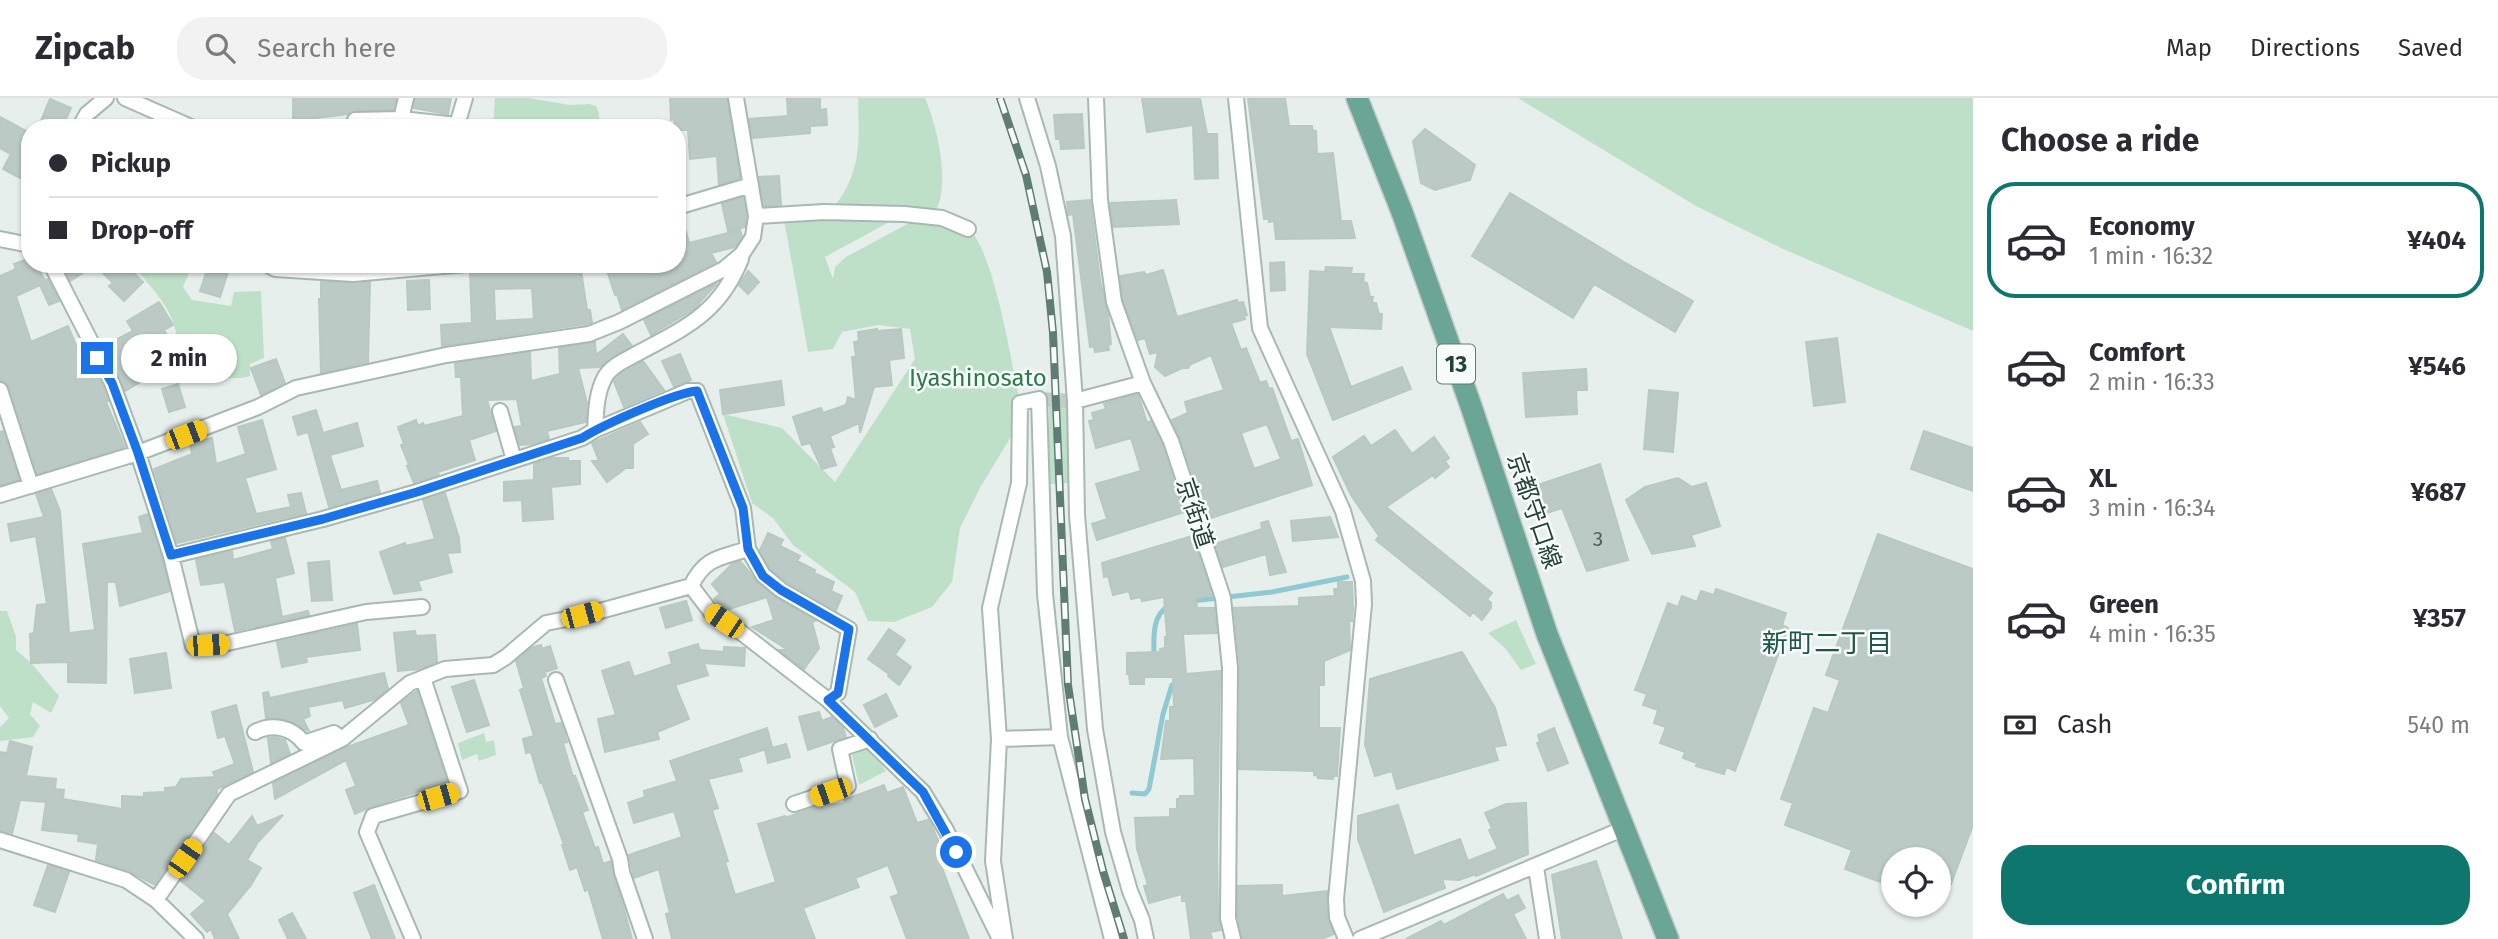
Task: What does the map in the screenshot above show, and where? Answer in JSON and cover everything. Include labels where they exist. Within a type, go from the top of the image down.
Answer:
[{"type":"main road","name":"京都守口線","points":[[1357,98],[1402,212],[1548,634],[1668,939]]},
{"type":"street","points":[[84,119],[106,98]]},
{"type":"street","points":[[125,98],[173,119]]},
{"type":"street","points":[[401,119],[406,98]]},
{"type":"street","points":[[459,119],[465,98]]},
{"type":"street","points":[[595,430],[597,397],[605,376],[623,362],[692,324],[707,312],[724,290],[753,237],[756,216],[736,98]]},
{"type":"street","points":[[1027,98],[1048,166],[1063,236],[1075,401],[1077,515],[1095,729],[1113,832],[1146,939]]},
{"type":"street","name":"京街道","points":[[1096,98],[1100,200],[1114,302],[1143,383],[1171,441],[1223,598],[1230,668],[1228,918],[1233,939]]},
{"type":"street","points":[[1236,98],[1260,328],[1343,511],[1363,581],[1364,604],[1336,899],[1337,917],[1346,939]]},
{"type":"street","points":[[686,204],[751,185]]},
{"type":"street","points":[[756,216],[824,212],[904,214],[942,218],[968,229]]},
{"type":"street","points":[[0,239],[21,243]]},
{"type":"street","points":[[0,495],[138,453],[258,407],[296,388],[446,355],[589,334],[619,322],[724,269],[742,254]]},
{"type":"street","points":[[57,273],[112,383],[138,453],[171,555],[193,646],[223,644],[366,612],[422,607]]},
{"type":"street","points":[[337,273],[364,273]]},
{"type":"street","points":[[1075,401],[1143,383]]},
{"type":"street","points":[[0,390],[32,486]]},
{"type":"street","points":[[171,555],[323,519],[427,489],[582,438],[688,391],[697,391],[743,508],[748,549],[763,576],[781,590],[849,629],[838,693],[828,700]]},
{"type":"street","points":[[1005,939],[993,860],[999,739],[990,608],[1019,483],[1020,403],[1039,399],[1045,594],[1060,737],[1112,939]]},
{"type":"street","points":[[500,411],[514,460]]},
{"type":"street","points":[[691,586],[698,571],[709,561],[748,549]]},
{"type":"street","points":[[156,900],[229,794],[342,739],[410,683],[444,669],[493,665],[546,623],[691,586]]},
{"type":"street","points":[[691,586],[711,612],[828,700],[923,792],[946,830],[1000,939]]},
{"type":"street","points":[[413,939],[367,832],[373,816],[460,791],[423,678]]},
{"type":"street","points":[[556,680],[620,859],[645,939]]},
{"type":"street","points":[[255,732],[277,727],[293,732],[304,743],[334,733],[342,739]]},
{"type":"street","points":[[999,739],[1060,737]]},
{"type":"street","points":[[794,804],[848,786],[840,749],[870,739]]},
{"type":"street","points":[[1360,939],[1625,828]]},
{"type":"street","points":[[0,841],[127,880],[156,900],[196,939]]},
{"type":"street","points":[[1536,867],[1547,939]]},
{"type":"green space","points":[[495,98],[528,98],[570,105],[589,104],[596,106],[599,113],[599,119],[494,119]]},
{"type":"green space","points":[[858,98],[925,98],[941,156],[942,188],[934,214],[834,207],[850,181],[857,155]]},
{"type":"green space","points":[[1518,98],[1973,98],[1973,331],[1781,248],[1696,206]]},
{"type":"green space","name":"Iyashinosato","points":[[783,214],[904,214],[825,257],[833,279],[835,267],[846,257],[909,223],[945,220],[956,222],[968,229],[977,240],[994,283],[1020,403],[1020,422],[981,486],[960,528],[952,582],[932,607],[894,622],[868,621],[855,592],[793,545],[773,518],[752,503],[723,414],[782,428],[835,482],[915,359],[910,329],[878,325],[842,332],[833,349],[808,352]]},
{"type":"green space","points":[[139,273],[189,273],[183,287],[192,300],[231,306],[234,292],[261,291],[264,358],[250,364],[250,376],[241,378],[212,374],[195,364],[179,353],[170,315]]},
{"type":"green space","points":[[1049,400],[1070,401],[1070,483],[1049,484]]},
{"type":"green space","points":[[0,611],[7,611],[16,636],[16,650],[59,696],[51,713],[33,702],[30,714],[40,726],[33,737],[0,741],[0,727],[9,718],[0,706]]},
{"type":"green space","points":[[1516,620],[1536,664],[1521,670],[1505,648],[1488,633]]},
{"type":"green space","points":[[484,733],[486,742],[494,740],[496,755],[479,761],[477,754],[462,760],[458,743]]},
{"type":"green space","points":[[869,747],[886,771],[859,785],[852,755]]},
{"type":"building","points":[[293,98],[396,98],[393,110],[354,110],[348,114],[293,119]]},
{"type":"building","points":[[415,98],[451,98],[448,114],[413,108]]},
{"type":"building","points":[[670,98],[727,98],[740,178],[719,185],[717,156],[690,159],[686,119],[671,119]]},
{"type":"building","points":[[787,98],[820,98],[820,110],[826,109],[827,125],[810,126],[810,133],[752,138],[749,119],[788,116]]},
{"type":"building","points":[[1142,98],[1200,98],[1207,134],[1217,134],[1218,178],[1195,179],[1193,125],[1147,132]]},
{"type":"building","points":[[1248,98],[1285,98],[1289,126],[1312,126],[1312,130],[1316,131],[1317,154],[1333,153],[1341,221],[1351,221],[1355,238],[1276,239],[1274,221],[1264,219]]},
{"type":"building","points":[[50,99],[71,108],[66,119],[42,119]]},
{"type":"building","points":[[1082,114],[1084,148],[1061,149],[1060,139],[1056,139],[1054,115]]},
{"type":"building","points":[[0,117],[21,128],[21,178],[3,169],[11,154],[0,148]]},
{"type":"building","points":[[1425,129],[1475,165],[1470,180],[1435,190],[1421,183],[1413,141]]},
{"type":"building","points":[[779,176],[781,205],[764,206],[759,177]]},
{"type":"building","points":[[1510,193],[1693,301],[1675,332],[1594,284],[1573,318],[1472,256]]},
{"type":"building","points":[[743,197],[745,227],[728,231],[722,204]]},
{"type":"building","points":[[1090,200],[1111,344],[1108,345],[1109,350],[1095,352],[1094,346],[1090,347],[1073,214],[1068,215],[1067,202]]},
{"type":"building","points":[[1176,200],[1179,224],[1113,227],[1110,203]]},
{"type":"building","points":[[740,230],[742,237],[735,247],[711,253],[716,262],[622,310],[617,294],[615,295],[608,273],[686,273],[686,232],[689,243]]},
{"type":"building","points":[[21,261],[21,273],[41,273],[45,281],[48,279],[59,301],[49,305],[40,285],[16,296],[31,342],[68,326],[81,357],[86,354],[103,387],[108,401],[106,402],[125,447],[37,474],[9,387],[6,382],[0,381],[0,276],[16,269],[14,264]]},
{"type":"building","points":[[1284,262],[1285,290],[1271,291],[1270,263]]},
{"type":"building","points":[[1326,267],[1352,268],[1351,274],[1364,274],[1363,282],[1367,283],[1370,297],[1373,297],[1372,303],[1376,303],[1379,314],[1382,314],[1381,329],[1329,327],[1351,387],[1402,367],[1411,389],[1333,420],[1307,354],[1310,271],[1325,272]]},
{"type":"building","points":[[1163,270],[1177,317],[1237,300],[1238,303],[1243,302],[1247,315],[1244,316],[1245,319],[1231,323],[1241,350],[1246,348],[1260,383],[1266,381],[1269,389],[1272,388],[1291,441],[1298,439],[1312,485],[1208,519],[1172,420],[1188,413],[1185,402],[1224,390],[1211,355],[1188,368],[1165,376],[1155,367],[1158,352],[1150,354],[1145,338],[1138,340],[1123,299],[1120,276],[1144,272],[1146,275]],"holes":[[[1267,424],[1281,459],[1254,469],[1241,433]]]},
{"type":"building","points":[[748,271],[759,282],[748,294],[739,285]]},
{"type":"building","points":[[66,273],[82,273],[70,281]]},
{"type":"building","points":[[103,273],[134,273],[143,282],[124,301],[109,286],[113,283]]},
{"type":"building","points":[[206,273],[228,273],[220,297],[200,291]]},
{"type":"building","points":[[470,273],[581,273],[587,310],[590,310],[592,323],[442,346],[441,325],[472,323]],"holes":[[[532,288],[534,319],[495,321],[494,289]]]},
{"type":"building","points":[[429,280],[430,309],[408,310],[407,281]]},
{"type":"building","points":[[321,282],[370,282],[368,362],[321,373]]},
{"type":"building","points":[[717,283],[694,309],[651,335],[644,320]]},
{"type":"building","points":[[159,302],[173,325],[164,330],[175,350],[169,354],[173,362],[125,391],[104,346],[133,331],[127,321]]},
{"type":"building","points":[[901,329],[904,358],[889,360],[892,385],[874,387],[860,433],[859,423],[830,436],[834,447],[830,448],[836,465],[822,469],[810,443],[802,445],[793,417],[821,408],[823,413],[846,405],[848,397],[856,400],[852,357],[856,357],[854,342],[859,341],[858,332]]},
{"type":"building","points":[[623,334],[632,346],[600,367],[578,368],[587,403],[586,422],[547,431],[549,439],[520,445],[514,427],[522,426],[517,399],[487,400],[496,431],[469,440],[475,460],[414,483],[398,427],[416,420],[418,426],[423,423],[424,426],[463,416],[461,377],[456,377],[455,363],[530,352],[531,381],[560,374],[559,348],[595,342],[596,355]]},
{"type":"building","points":[[1837,338],[1845,402],[1814,406],[1806,342]]},
{"type":"building","points":[[680,354],[691,380],[674,387],[662,361]]},
{"type":"building","points":[[276,359],[285,383],[261,395],[251,368]]},
{"type":"building","points":[[643,361],[664,390],[624,407],[614,382],[622,373]]},
{"type":"building","points":[[1586,369],[1587,390],[1576,390],[1577,414],[1526,417],[1523,373]]},
{"type":"building","points":[[781,381],[784,405],[723,414],[720,390]]},
{"type":"building","points":[[178,384],[185,407],[169,412],[162,389]]},
{"type":"building","points":[[1649,390],[1678,393],[1673,452],[1644,449]]},
{"type":"building","points":[[1138,394],[1147,423],[1151,421],[1162,445],[1184,512],[1097,540],[1092,524],[1107,519],[1096,484],[1141,471],[1131,438],[1096,448],[1089,421],[1094,420],[1092,413],[1106,409],[1104,404]]},
{"type":"building","points":[[316,410],[323,433],[357,423],[363,446],[330,455],[341,490],[377,481],[380,493],[329,507],[308,432],[298,435],[293,417]]},
{"type":"building","points":[[262,420],[276,469],[245,478],[256,514],[291,507],[288,495],[301,493],[306,513],[177,543],[154,469],[192,454],[190,443],[212,438],[216,464],[246,454],[238,427]]},
{"type":"building","points":[[640,422],[648,434],[633,444],[633,468],[626,468],[607,482],[592,461],[599,461],[592,443]]},
{"type":"building","points":[[1395,430],[1412,454],[1434,437],[1449,458],[1445,461],[1449,467],[1386,507],[1492,593],[1487,599],[1491,608],[1482,620],[1473,612],[1470,616],[1376,540],[1379,536],[1351,495],[1333,457],[1364,436],[1371,446]]},
{"type":"building","points":[[3,431],[19,479],[0,485],[0,432]]},
{"type":"building","points":[[1924,431],[1973,448],[1973,491],[1911,469]]},
{"type":"building","points":[[553,458],[580,461],[580,484],[551,487],[553,519],[523,521],[522,500],[504,501],[504,482],[534,480],[534,464]]},
{"type":"building","points":[[1600,464],[1628,560],[1587,571],[1562,508],[1538,516],[1529,488]]},
{"type":"building","points":[[1678,478],[1692,487],[1706,483],[1720,526],[1691,535],[1695,546],[1652,554],[1626,500],[1645,487]]},
{"type":"building","points":[[51,489],[60,511],[69,633],[95,630],[83,544],[143,533],[139,517],[148,514],[162,559],[170,591],[120,606],[116,582],[107,582],[106,683],[68,682],[68,662],[31,663],[30,634],[34,633],[37,605],[47,604],[36,536],[11,541],[8,524],[44,517],[36,494]]},
{"type":"building","points":[[445,493],[459,538],[460,552],[447,553],[452,572],[418,581],[421,590],[394,594],[380,552],[405,543],[406,546],[435,539],[423,500]]},
{"type":"building","points":[[1330,517],[1338,537],[1293,541],[1291,521]]},
{"type":"building","points":[[1268,521],[1286,572],[1270,575],[1266,554],[1223,567],[1215,544],[1262,529],[1261,523]]},
{"type":"building","points":[[768,533],[783,540],[780,546],[800,556],[797,561],[834,582],[831,591],[842,596],[836,610],[770,569],[760,550]]},
{"type":"building","points":[[1878,534],[1973,569],[1973,825],[1951,884],[1951,847],[1881,847],[1881,882],[1845,869],[1852,850],[1785,825],[1793,803],[1781,799],[1814,708],[1828,713],[1840,680],[1826,675]]},
{"type":"building","points":[[1192,536],[1212,595],[1196,598],[1197,608],[1214,608],[1217,633],[1183,634],[1186,674],[1220,671],[1217,842],[1218,918],[1221,930],[1210,932],[1212,939],[1191,939],[1186,901],[1182,901],[1182,894],[1149,903],[1144,886],[1148,885],[1137,849],[1135,818],[1170,817],[1170,809],[1177,809],[1177,799],[1180,799],[1180,796],[1195,796],[1194,758],[1161,759],[1166,721],[1170,721],[1170,707],[1174,707],[1173,677],[1144,677],[1144,684],[1130,684],[1127,674],[1127,653],[1160,652],[1160,649],[1165,648],[1167,637],[1164,597],[1142,601],[1141,597],[1131,599],[1129,591],[1113,595],[1108,576],[1104,577],[1102,563]]},
{"type":"building","points":[[285,538],[294,573],[275,578],[282,617],[308,611],[309,615],[235,631],[225,582],[201,585],[196,560],[232,551],[233,560],[273,549],[271,541]]},
{"type":"building","points":[[329,561],[332,600],[312,601],[308,563]]},
{"type":"building","points":[[740,561],[757,582],[775,597],[815,621],[812,622],[819,648],[804,669],[779,650],[788,650],[752,627],[774,620],[767,597],[726,610],[714,599],[720,594],[712,584],[732,564]]},
{"type":"building","points":[[1338,582],[1352,582],[1350,650],[1324,661],[1324,685],[1319,685],[1319,728],[1340,728],[1337,776],[1333,776],[1333,779],[1318,778],[1314,771],[1239,769],[1240,668],[1234,608],[1299,606],[1299,598],[1335,596],[1334,589],[1338,589]]},
{"type":"building","points":[[1716,589],[1786,613],[1782,625],[1788,628],[1735,771],[1726,767],[1724,774],[1696,766],[1697,763],[1683,758],[1685,752],[1660,743],[1666,727],[1654,723],[1658,710],[1643,705],[1647,694],[1635,690],[1668,603],[1678,607],[1682,596],[1697,602],[1701,591],[1714,595]]},
{"type":"building","points":[[686,601],[692,620],[666,628],[660,608]]},
{"type":"building","points":[[357,624],[360,650],[306,657],[307,662],[282,667],[277,642]]},
{"type":"building","points":[[889,629],[905,640],[895,655],[911,667],[899,685],[868,659]]},
{"type":"building","points":[[415,631],[416,636],[435,635],[437,662],[420,669],[398,671],[394,633]]},
{"type":"building","points":[[698,644],[700,650],[724,652],[724,647],[745,648],[744,666],[704,663],[708,675],[675,685],[689,719],[657,732],[659,739],[605,752],[598,719],[616,715],[602,671],[629,662],[634,677],[672,664],[669,653]]},
{"type":"building","points":[[541,645],[542,649],[550,646],[557,668],[545,672],[546,676],[541,678],[555,724],[561,723],[567,742],[563,743],[573,777],[575,776],[588,810],[582,812],[603,864],[611,861],[632,939],[603,939],[588,889],[585,891],[577,867],[570,870],[564,845],[531,752],[526,753],[523,739],[534,736],[520,690],[524,688],[516,661],[531,648]]},
{"type":"building","points":[[1462,652],[1495,708],[1506,745],[1494,747],[1498,760],[1397,789],[1392,771],[1375,776],[1365,745],[1370,679]]},
{"type":"building","points":[[166,653],[171,688],[135,693],[130,659]]},
{"type":"building","points":[[384,673],[388,689],[376,699],[345,708],[343,700],[308,707],[310,716],[303,719],[309,731],[284,719],[266,718],[263,693],[268,692],[270,698]]},
{"type":"building","points":[[474,680],[489,725],[467,732],[452,687]]},
{"type":"building","points":[[417,691],[447,782],[355,814],[346,790],[356,786],[346,760],[275,799],[273,783],[347,747],[409,725],[401,703]]},
{"type":"building","points":[[886,694],[897,716],[875,727],[864,705]]},
{"type":"building","points":[[236,705],[253,772],[217,789],[217,795],[155,885],[129,871],[96,860],[98,844],[78,841],[79,834],[42,830],[46,802],[20,800],[12,834],[0,831],[0,752],[7,753],[10,741],[32,747],[26,776],[56,779],[55,789],[64,790],[63,799],[122,809],[122,796],[144,797],[144,793],[165,792],[165,788],[176,787],[181,779],[215,777],[213,772],[235,764],[225,736],[218,738],[212,712]]},
{"type":"building","points":[[819,712],[822,721],[832,717],[843,728],[846,737],[808,750],[799,717]]},
{"type":"building","points":[[767,728],[772,747],[738,758],[742,771],[708,779],[718,808],[712,810],[728,861],[725,862],[735,895],[776,882],[758,824],[819,806],[846,803],[844,800],[884,785],[887,793],[903,787],[917,823],[928,820],[932,826],[942,850],[936,852],[969,939],[907,939],[891,897],[899,894],[888,865],[855,878],[859,887],[803,908],[815,939],[672,939],[666,914],[670,913],[659,869],[634,878],[629,855],[682,837],[674,811],[634,823],[628,803],[645,797],[644,791],[677,781],[670,761]]},
{"type":"building","points":[[1554,728],[1568,763],[1548,771],[1537,743],[1540,742],[1538,735]]},
{"type":"building","points":[[268,738],[285,740],[290,754],[271,763]]},
{"type":"building","points":[[786,744],[790,757],[768,763],[765,750]]},
{"type":"building","points":[[1526,803],[1528,854],[1476,876],[1459,880],[1442,879],[1445,888],[1384,912],[1358,839],[1358,816],[1398,805],[1414,856],[1460,839],[1468,861],[1498,849],[1485,813],[1506,804]]},
{"type":"building","points":[[283,815],[258,842],[247,860],[261,868],[227,914],[239,939],[215,939],[211,929],[207,932],[191,914],[206,901],[181,881],[214,833],[229,845],[252,816],[257,826]]},
{"type":"building","points":[[1596,861],[1622,939],[1562,939],[1552,875]]},
{"type":"building","points":[[48,865],[69,872],[55,912],[34,905]]},
{"type":"building","points":[[374,885],[395,939],[372,939],[354,893]]},
{"type":"building","points":[[1282,885],[1282,896],[1327,891],[1327,918],[1334,934],[1321,939],[1242,939],[1238,917],[1238,886]]},
{"type":"building","points":[[1503,894],[1507,901],[1518,895],[1525,908],[1513,914],[1526,939],[1406,939],[1441,921],[1444,925]]},
{"type":"building","points":[[292,913],[306,939],[288,939],[279,920]]},
{"type":"waterway","points":[[1192,601],[1272,592],[1347,577]]},
{"type":"waterway","points":[[1154,657],[1156,622],[1163,610],[1169,606]]},
{"type":"waterway","points":[[1132,793],[1145,794],[1149,789],[1163,714],[1172,685]]},
{"type":"tunnel","points":[[1039,399],[1075,401]]},
{"type":"railway","points":[[1000,98],[1026,175],[1047,272],[1053,333],[1068,685],[1085,799],[1124,939]]},
{"type":"district","name":"新町二丁目","points":[[1827,643]]},
{"type":"route","points":[[97,358],[112,383],[171,555],[323,519],[449,483],[582,438],[688,391],[697,391],[743,508],[748,549],[763,576],[781,590],[849,629],[838,693],[828,700],[923,792],[956,852]]}]
